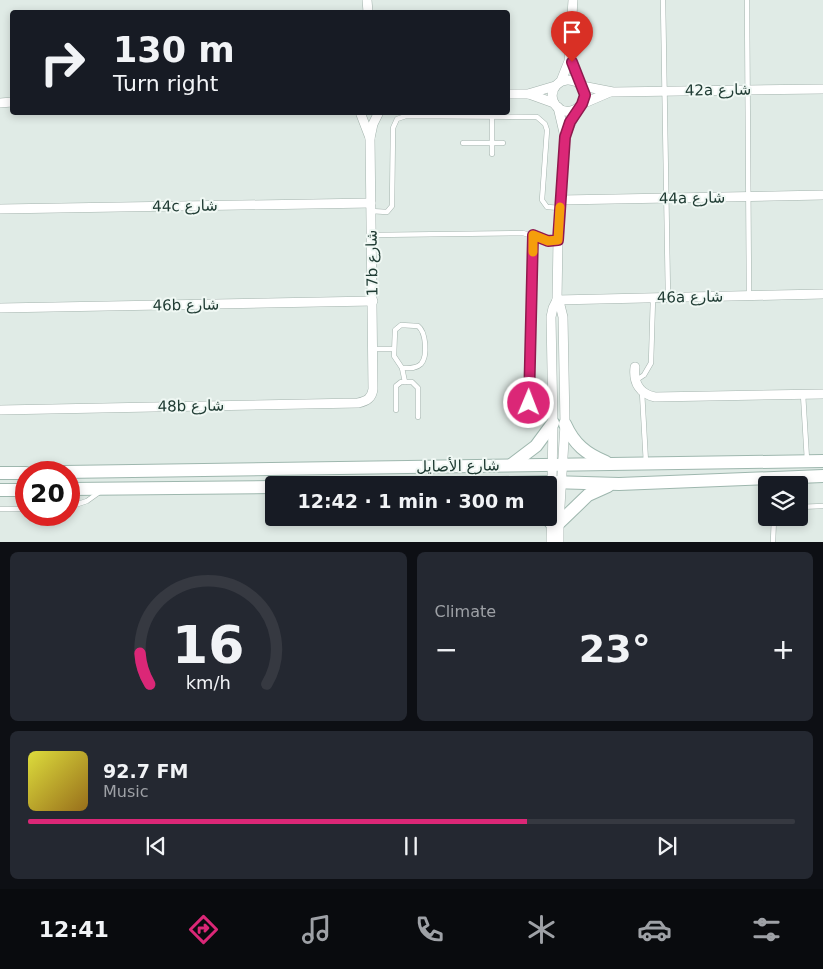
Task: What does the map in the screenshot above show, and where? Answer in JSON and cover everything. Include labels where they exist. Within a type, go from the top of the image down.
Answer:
[{"type":"main road","points":[[510,465],[536,446],[559,424],[584,451],[611,464]]},
{"type":"main road","name":"شارع الأصايل","points":[[80,472],[823,461]]},
{"type":"main road","points":[[0,473],[15,473]]},
{"type":"main road","name":"شارع الأصايل","points":[[557,483],[619,484],[823,476]]},
{"type":"main road","points":[[557,517],[588,495],[603,487],[619,484]]},
{"type":"main road","points":[[80,489],[265,487]]},
{"type":"main road","points":[[0,490],[15,490]]},
{"type":"street","points":[[565,137],[552,94],[567,68],[570,54],[573,0]]},
{"type":"street","points":[[556,476],[559,424],[551,317],[552,308],[556,300],[565,137],[570,122],[585,95],[570,54]]},
{"type":"street","points":[[510,94],[528,94],[571,79],[581,85]]},
{"type":"street","name":"42a شارع","points":[[581,85],[612,92],[823,89]]},
{"type":"street","name":"42a شارع","points":[[580,106],[612,92]]},
{"type":"street","points":[[528,94],[566,111],[580,106]]},
{"type":"street","name":"17b شارع","points":[[361,115],[370,138]]},
{"type":"street","name":"17b شارع","points":[[373,388],[370,138],[376,115]]},
{"type":"street","name":"44a شارع","points":[[561,204],[666,198],[823,195]]},
{"type":"street","name":"44c شارع","points":[[0,209],[371,207]]},
{"type":"street","name":"46a شارع","points":[[556,300],[823,294]]},
{"type":"street","name":"46b شارع","points":[[0,308],[373,301]]},
{"type":"street","points":[[635,367],[635,381],[642,392],[648,396],[662,398],[823,394]]},
{"type":"street","name":"48b شارع","points":[[0,410],[358,403],[371,397],[373,388]]},
{"type":"street","points":[[550,542],[552,526]]},
{"type":"street","points":[[554,526],[559,542]]},
{"type":"lane","points":[[663,0],[668,297]]},
{"type":"lane","points":[[747,0],[749,296]]},
{"type":"lane","points":[[371,207],[387,212],[392,206],[393,128],[397,119],[406,116],[537,117],[545,124],[547,135],[542,200],[547,207],[561,204]]},
{"type":"lane","points":[[492,116],[492,154]]},
{"type":"lane","points":[[463,143],[503,143]]},
{"type":"lane","points":[[372,235],[522,233],[548,241],[558,240]]},
{"type":"lane","points":[[529,422],[533,235]]},
{"type":"lane","points":[[635,381],[644,375],[651,363],[653,298]]},
{"type":"lane","points":[[402,368],[416,367],[423,361],[425,355],[423,330],[415,325],[398,326],[395,330],[395,359],[402,368],[405,382]]},
{"type":"lane","points":[[373,349],[394,349]]},
{"type":"lane","points":[[396,410],[396,387],[399,383],[414,383],[418,388],[418,417]]},
{"type":"lane","points":[[642,392],[646,464]]},
{"type":"lane","points":[[803,394],[807,461]]},
{"type":"lane","points":[[80,503],[87,501],[104,488]]},
{"type":"lane","points":[[808,507],[823,506]]},
{"type":"lane","points":[[0,509],[15,509]]},
{"type":"lane","points":[[773,542],[774,526]]},
{"type":"slow traffic","points":[[533,252],[533,235],[548,241],[558,240],[560,207]]},
{"type":"route","points":[[529,403],[533,235],[548,241],[558,240],[565,137],[570,122],[582,104],[585,95],[572,62]]}]
